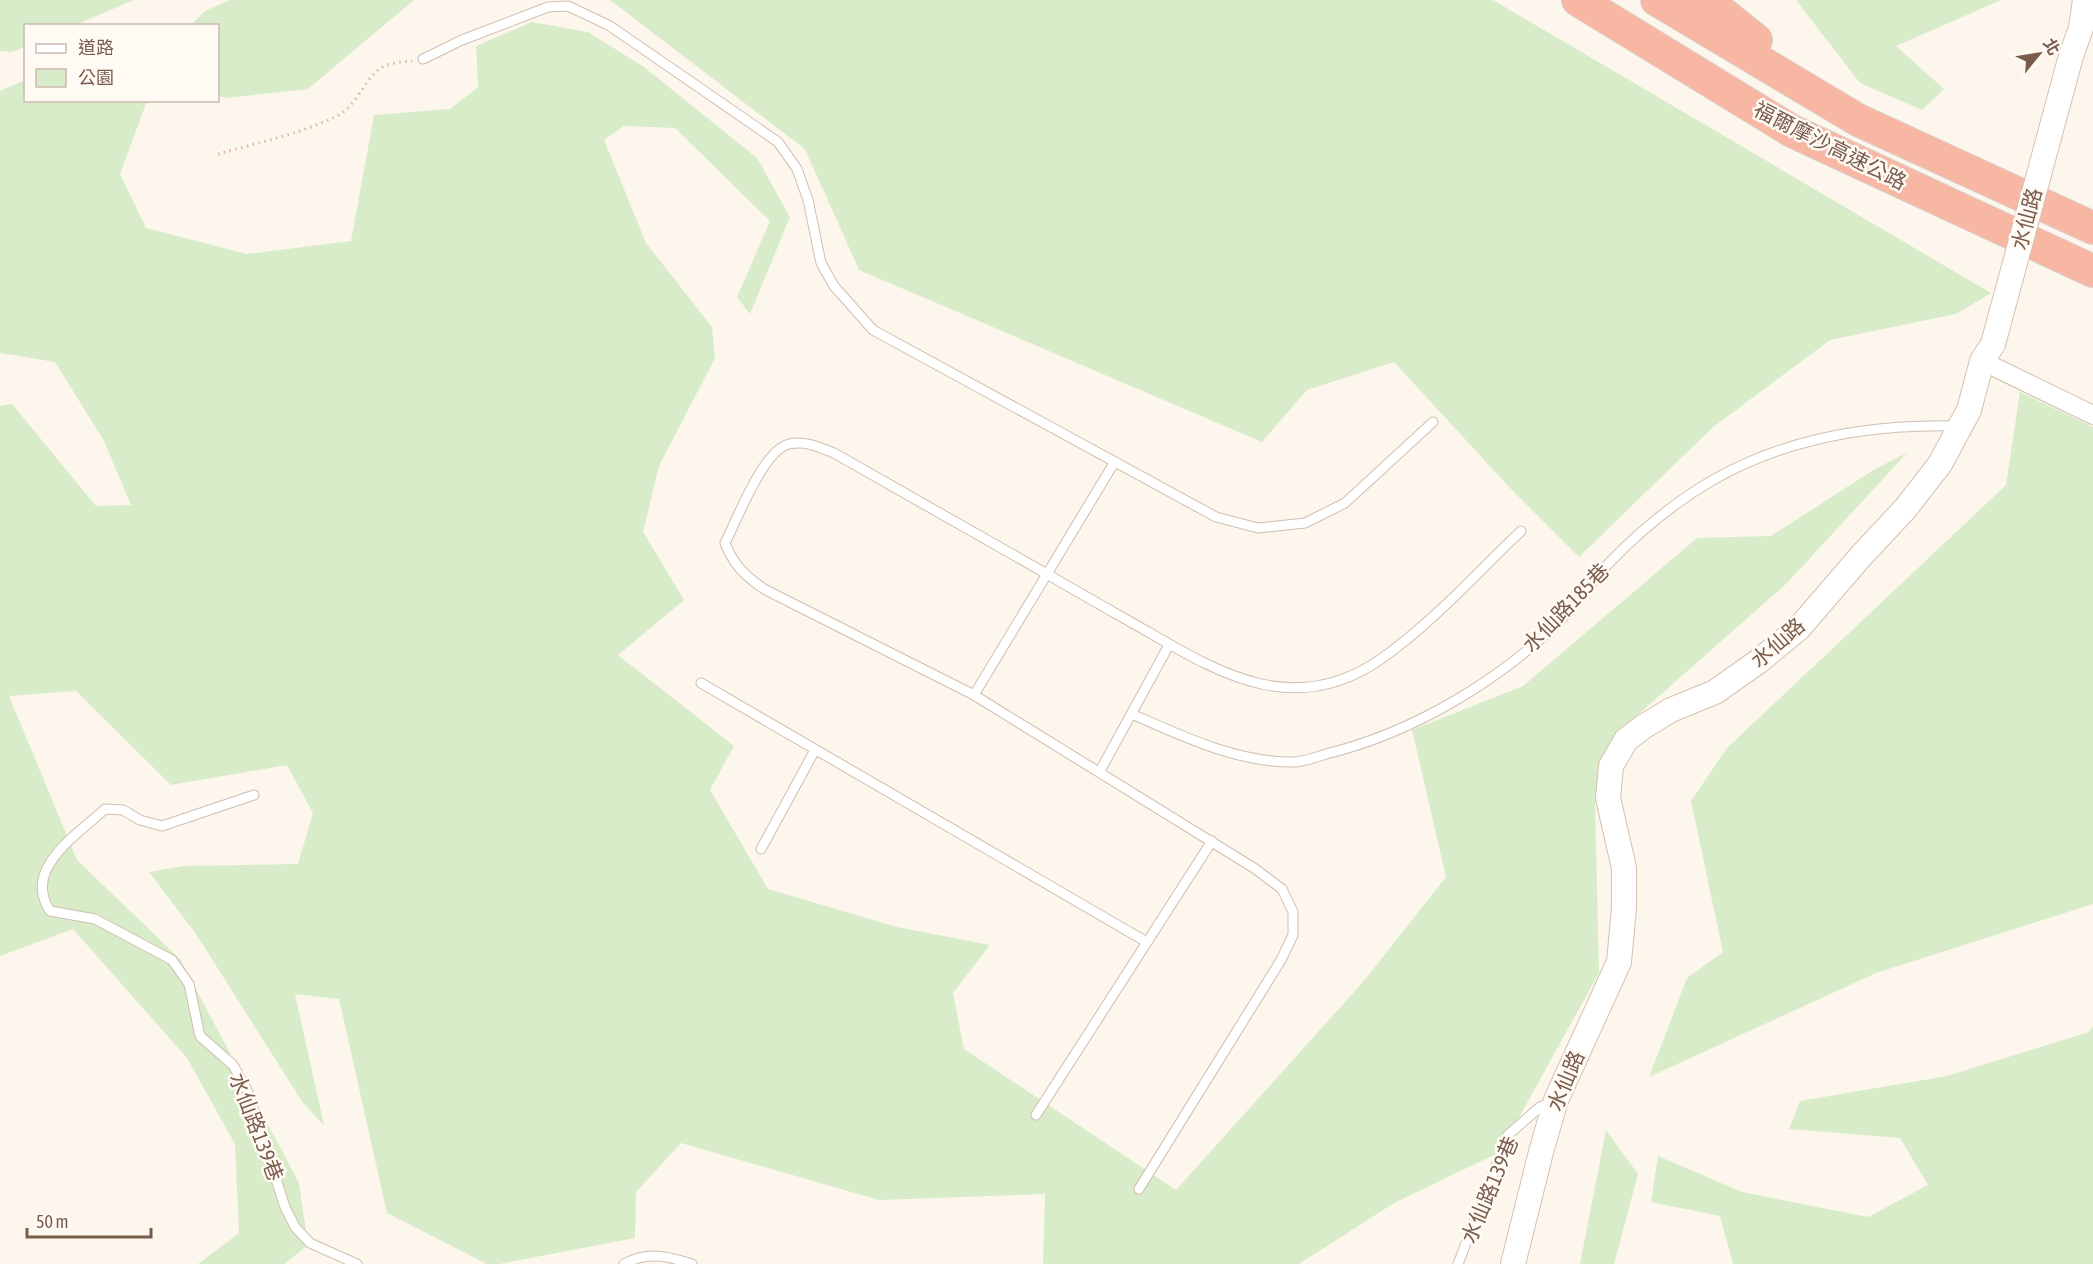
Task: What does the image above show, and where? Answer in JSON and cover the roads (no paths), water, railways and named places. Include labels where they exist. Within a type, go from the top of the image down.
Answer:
[{"type":"highway","name":"福爾摩沙高速公路","points":[[1578,0],[1791,131],[2093,271]]},
{"type":"highway","name":"福爾摩沙高速公路","points":[[1657,0],[1858,120],[2093,228]]},
{"type":"highway","points":[[1706,0],[1858,120]]},
{"type":"street","name":"水仙路","points":[[1513,1264],[1540,1152],[1556,1100],[1619,962],[1624,909],[1624,868],[1608,798],[1611,766],[1626,740],[1671,710],[1715,692],[1759,662],[1799,628],[1905,509],[1940,464],[1969,410],[1988,353],[2072,56],[2087,30],[2085,0]]},
{"type":"street","points":[[1988,353],[2093,415]]},
{"type":"lane","points":[[423,59],[462,40],[548,7],[568,6],[610,26],[778,142],[797,169],[808,200],[821,263],[834,286],[873,330],[1216,517],[1258,528],[1305,523],[1345,503],[1433,422]]},
{"type":"lane","name":"水仙路185巷","points":[[1132,714],[1184,737],[1241,755],[1295,762],[1349,748],[1427,716],[1506,668],[1561,619],[1610,562],[1659,517],[1713,480],[1771,453],[1842,433],[1904,425],[1960,426]]},
{"type":"lane","points":[[1138,1189],[1281,960],[1293,935],[1293,912],[1282,889],[1212,841],[974,695],[764,589],[747,577],[732,560],[725,543],[768,459],[788,444],[812,444],[834,453],[1215,670],[1254,684],[1297,689],[1337,681],[1380,660],[1433,615],[1521,531]]},
{"type":"lane","points":[[974,695],[1114,462]]},
{"type":"lane","points":[[1100,771],[1169,645]]},
{"type":"lane","points":[[701,683],[1145,942]]},
{"type":"lane","points":[[761,849],[815,750]]},
{"type":"lane","name":"水仙路139巷","points":[[254,795],[162,826],[140,820],[123,810],[105,809],[55,855],[42,876],[41,898],[50,911],[95,919],[172,960],[189,984],[200,1036],[233,1065],[247,1090],[285,1207],[295,1227],[310,1243],[357,1264]]},
{"type":"lane","points":[[1036,1115],[1212,841]]},
{"type":"lane","name":"水仙路139巷","points":[[1458,1264],[1508,1135],[1540,1107],[1556,1100]]},
{"type":"lane","points":[[624,1264],[633,1259],[658,1254],[692,1264]]}]
